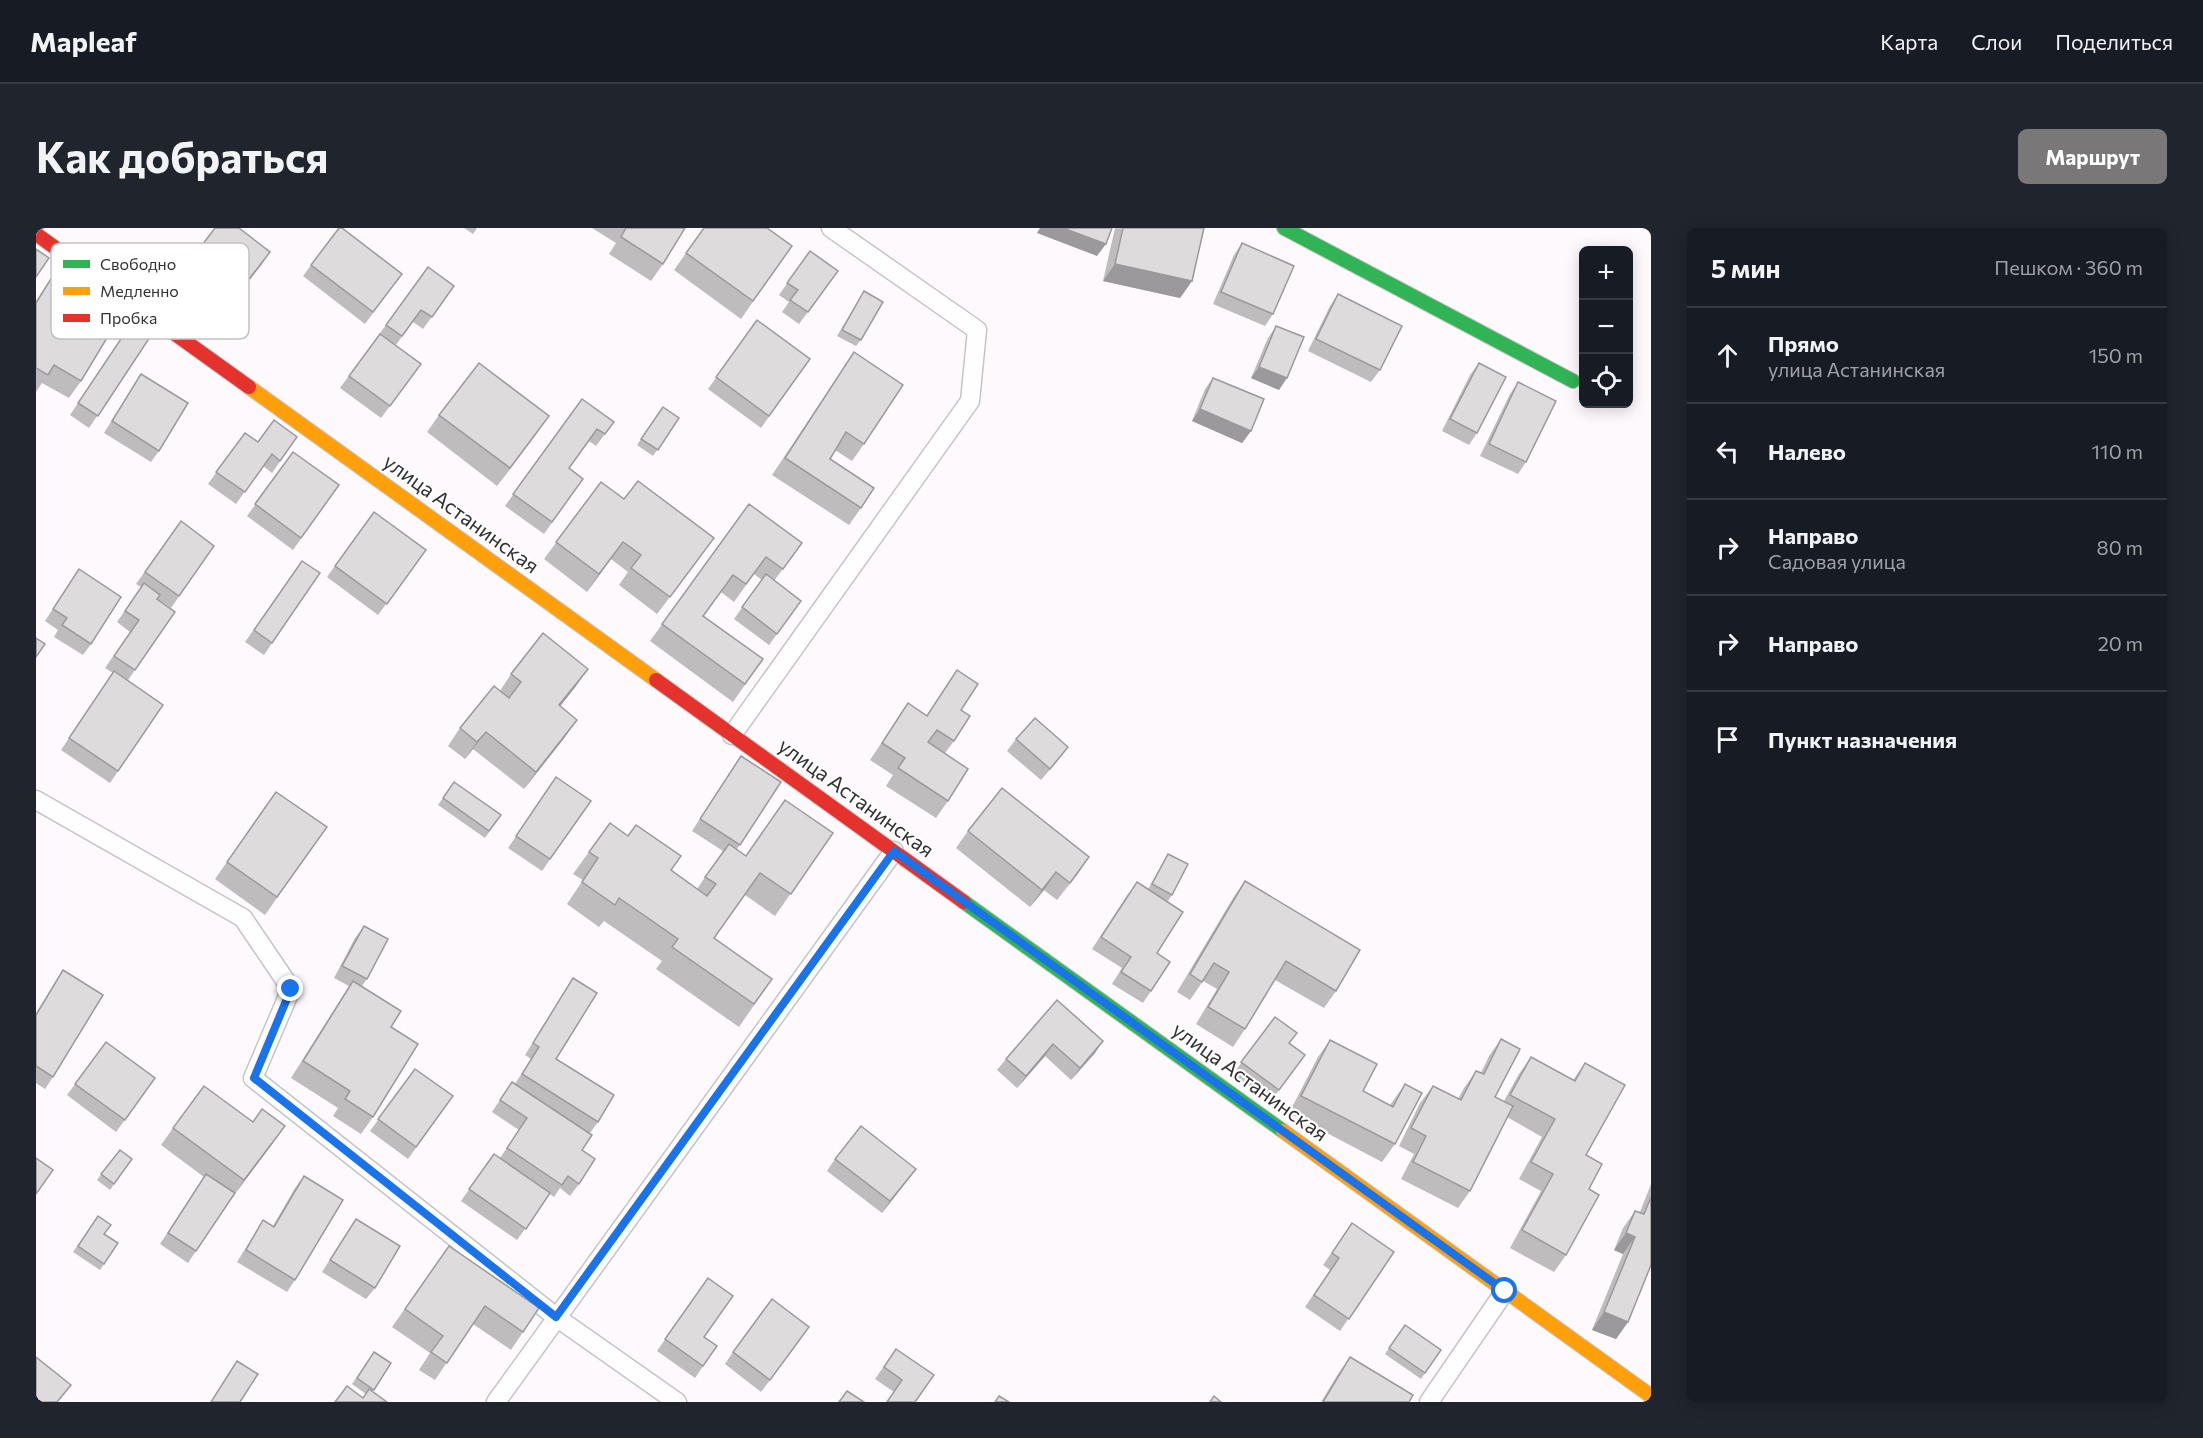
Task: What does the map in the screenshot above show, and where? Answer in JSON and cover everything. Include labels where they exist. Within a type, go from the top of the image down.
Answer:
[{"type":"street","points":[[1284,228],[1573,381]]},
{"type":"street","name":"улица Астанинская","points":[[36,234],[51,245]]},
{"type":"street","name":"улица Астанинская","points":[[182,339],[1651,1396]]},
{"type":"lane","points":[[732,735],[970,401],[977,330],[831,228]]},
{"type":"lane","points":[[36,800],[243,918],[291,989],[254,1078],[556,1317],[677,1402]]},
{"type":"lane","points":[[496,1402],[894,851]]},
{"type":"lane","points":[[1429,1402],[1505,1291]]},
{"type":"building","points":[[215,228],[239,228],[270,252],[249,279],[249,243],[204,243]]},
{"type":"building","points":[[339,228],[402,274],[373,312],[311,265]]},
{"type":"building","points":[[626,228],[685,228],[663,264],[621,237]]},
{"type":"building","points":[[704,228],[767,228],[792,246],[753,301],[686,253]]},
{"type":"building","points":[[1063,228],[1112,228],[1106,244]]},
{"type":"building","points":[[1123,228],[1204,228],[1192,281],[1115,264]]},
{"type":"building","points":[[1242,243],[1294,266],[1273,314],[1221,292]]},
{"type":"building","points":[[36,249],[49,258],[36,277]]},
{"type":"building","points":[[810,251],[838,271],[808,312],[790,300],[798,290],[787,283]]},
{"type":"building","points":[[428,267],[454,286],[432,317],[421,310],[402,336],[386,325]]},
{"type":"building","points":[[51,279],[51,339],[106,339],[81,381],[54,365],[48,375],[36,368],[36,303]]},
{"type":"building","points":[[864,291],[883,302],[861,340],[842,330]]},
{"type":"building","points":[[1338,294],[1402,326],[1380,370],[1316,339]]},
{"type":"building","points":[[757,320],[810,359],[769,416],[716,377]]},
{"type":"building","points":[[1276,326],[1304,337],[1287,378],[1259,367]]},
{"type":"building","points":[[380,334],[421,364],[390,406],[349,376]]},
{"type":"building","points":[[121,339],[149,339],[98,416],[78,403]]},
{"type":"building","points":[[854,352],[903,385],[864,444],[846,432],[830,459],[874,488],[861,508],[785,458]]},
{"type":"building","points":[[479,363],[549,416],[510,468],[439,415]]},
{"type":"building","points":[[1479,363],[1506,377],[1477,433],[1450,419]]},
{"type":"building","points":[[141,374],[188,403],[159,451],[112,421]]},
{"type":"building","points":[[1213,378],[1264,399],[1251,431],[1200,409]]},
{"type":"building","points":[[1518,382],[1556,401],[1526,462],[1489,444]]},
{"type":"building","points":[[582,399],[614,422],[605,434],[597,429],[569,468],[583,479],[552,522],[513,494]]},
{"type":"building","points":[[663,407],[679,418],[658,450],[641,439]]},
{"type":"building","points":[[274,420],[297,437],[280,461],[272,454],[245,492],[216,472],[245,433],[258,442]]},
{"type":"building","points":[[293,452],[339,485],[301,538],[255,504]]},
{"type":"building","points":[[638,481],[714,538],[670,597],[631,568],[641,555],[623,542],[599,574],[556,542],[601,482],[624,499]]},
{"type":"building","points":[[749,504],[802,543],[783,569],[766,557],[746,584],[733,575],[703,616],[763,659],[745,684],[662,624]]},
{"type":"building","points":[[374,512],[426,550],[387,604],[335,566]]},
{"type":"building","points":[[181,521],[214,546],[179,596],[145,572]]},
{"type":"building","points":[[302,561],[320,573],[272,643],[254,630]]},
{"type":"building","points":[[79,569],[121,597],[91,644],[62,625],[67,618],[53,609]]},
{"type":"building","points":[[766,574],[801,601],[777,634],[742,607]]},
{"type":"building","points":[[144,583],[160,595],[157,599],[175,612],[135,670],[114,656],[139,620],[125,611]]},
{"type":"building","points":[[543,633],[588,669],[559,705],[577,720],[536,772],[486,732],[477,742],[460,728],[494,686],[509,698],[521,682],[511,674]]},
{"type":"building","points":[[36,638],[45,644],[36,657]]},
{"type":"building","points":[[957,670],[978,684],[961,710],[970,716],[954,741],[937,730],[928,742],[968,769],[948,801],[898,768],[905,758],[882,743],[908,703],[927,716]]},
{"type":"building","points":[[114,671],[163,705],[118,771],[69,738]]},
{"type":"building","points":[[1035,718],[1068,747],[1050,769],[1016,739]]},
{"type":"building","points":[[741,756],[781,782],[740,845],[700,819]]},
{"type":"building","points":[[556,777],[591,801],[550,859],[516,836]]},
{"type":"building","points":[[454,782],[501,815],[489,831],[443,798]]},
{"type":"building","points":[[1002,788],[1089,857],[1070,883],[1056,872],[1042,890],[968,831]]},
{"type":"building","points":[[276,792],[327,827],[277,897],[227,862]]},
{"type":"building","points":[[785,800],[833,833],[791,894],[760,873],[714,938],[772,979],[754,1004],[672,947],[678,939],[619,898],[615,905],[582,882],[598,858],[589,852],[610,823],[628,836],[636,825],[681,856],[671,870],[707,896],[716,884],[705,877],[729,844],[746,856]]},
{"type":"building","points":[[1168,854],[1188,864],[1172,895],[1152,884]]},
{"type":"building","points":[[1245,881],[1360,950],[1336,991],[1286,961],[1245,1029],[1208,1007],[1229,972],[1214,963],[1202,982],[1190,974]]},
{"type":"building","points":[[1137,882],[1183,912],[1157,953],[1170,962],[1151,991],[1121,972],[1131,957],[1101,937]]},
{"type":"building","points":[[364,926],[388,939],[367,979],[342,966]]},
{"type":"building","points":[[63,970],[103,995],[53,1077],[36,1066],[36,1015]]},
{"type":"building","points":[[573,978],[597,993],[556,1059],[614,1095],[598,1122],[522,1074],[539,1047],[533,1043]]},
{"type":"building","points":[[353,981],[401,1011],[391,1027],[418,1044],[373,1117],[345,1099],[350,1091],[303,1061]]},
{"type":"building","points":[[1057,1000],[1103,1041],[1080,1068],[1053,1044],[1026,1076],[1006,1059]]},
{"type":"building","points":[[1275,1017],[1297,1033],[1289,1043],[1305,1055],[1279,1090],[1241,1062]]},
{"type":"building","points":[[1501,1039],[1520,1049],[1495,1097],[1513,1106],[1470,1191],[1413,1162],[1426,1136],[1411,1128],[1433,1086],[1461,1100],[1476,1071],[1484,1074]]},
{"type":"building","points":[[1330,1040],[1377,1064],[1363,1091],[1393,1107],[1405,1084],[1422,1093],[1395,1144],[1301,1096]]},
{"type":"building","points":[[106,1042],[155,1078],[125,1120],[75,1084]]},
{"type":"building","points":[[1531,1057],[1575,1081],[1585,1063],[1625,1085],[1586,1155],[1602,1164],[1589,1189],[1599,1195],[1566,1255],[1522,1230],[1553,1174],[1531,1162],[1555,1119],[1510,1095]]},
{"type":"building","points":[[415,1069],[453,1096],[416,1147],[378,1119]]},
{"type":"building","points":[[512,1082],[592,1135],[582,1150],[595,1159],[579,1184],[568,1176],[562,1185],[507,1148],[527,1118],[500,1100]]},
{"type":"building","points":[[204,1086],[253,1122],[262,1109],[285,1126],[244,1180],[173,1128]]},
{"type":"building","points":[[861,1126],[916,1169],[890,1201],[835,1159]]},
{"type":"building","points":[[120,1150],[132,1159],[114,1184],[101,1174]]},
{"type":"building","points":[[494,1154],[550,1193],[526,1229],[469,1189]]},
{"type":"building","points":[[36,1158],[53,1170],[36,1194]]},
{"type":"building","points":[[206,1174],[235,1193],[196,1251],[168,1233]]},
{"type":"building","points":[[304,1176],[343,1200],[295,1280],[246,1250],[263,1220],[274,1227]]},
{"type":"building","points":[[1651,1197],[1651,1265],[1628,1322],[1604,1312],[1635,1237],[1626,1233],[1635,1211],[1644,1214]]},
{"type":"building","points":[[98,1216],[111,1225],[104,1234],[118,1243],[104,1264],[78,1246]]},
{"type":"building","points":[[356,1219],[400,1246],[375,1288],[330,1260]]},
{"type":"building","points":[[1352,1223],[1394,1252],[1349,1319],[1314,1295],[1339,1258],[1332,1253]]},
{"type":"building","points":[[449,1246],[539,1308],[523,1332],[485,1306],[447,1363],[431,1352],[443,1336],[405,1309]]},
{"type":"building","points":[[708,1278],[733,1296],[704,1337],[717,1346],[703,1366],[665,1339]]},
{"type":"building","points":[[772,1299],[809,1327],[770,1380],[733,1352]]},
{"type":"building","points":[[1405,1325],[1441,1350],[1425,1373],[1389,1348]]},
{"type":"building","points":[[896,1349],[934,1375],[915,1402],[887,1402],[902,1380],[884,1367]]},
{"type":"building","points":[[374,1352],[391,1363],[374,1390],[357,1378]]},
{"type":"building","points":[[36,1357],[71,1385],[57,1402],[36,1402]]},
{"type":"building","points":[[1350,1357],[1413,1395],[1409,1402],[1323,1402]]},
{"type":"building","points":[[237,1361],[258,1374],[240,1402],[211,1402]]},
{"type":"building","points":[[347,1386],[363,1398],[369,1389],[387,1402],[335,1402]]},
{"type":"building","points":[[847,1391],[864,1402],[839,1402]]},
{"type":"building","points":[[999,1396],[1009,1402],[995,1402]]},
{"type":"building","points":[[1214,1396],[1221,1402],[1210,1402]]},
{"type":"traffic: fast","points":[[1284,228],[1573,381]]},
{"type":"traffic: fast","points":[[964,902],[1283,1131]]},
{"type":"traffic: slow","points":[[249,387],[656,680]]},
{"type":"traffic: slow","points":[[1283,1131],[1651,1396]]},
{"type":"traffic: jam","points":[[36,234],[51,245]]},
{"type":"traffic: jam","points":[[182,339],[249,387]]},
{"type":"traffic: jam","points":[[656,680],[964,902]]},
{"type":"route","points":[[291,989],[254,1078],[556,1317],[894,851],[1505,1291]]}]
